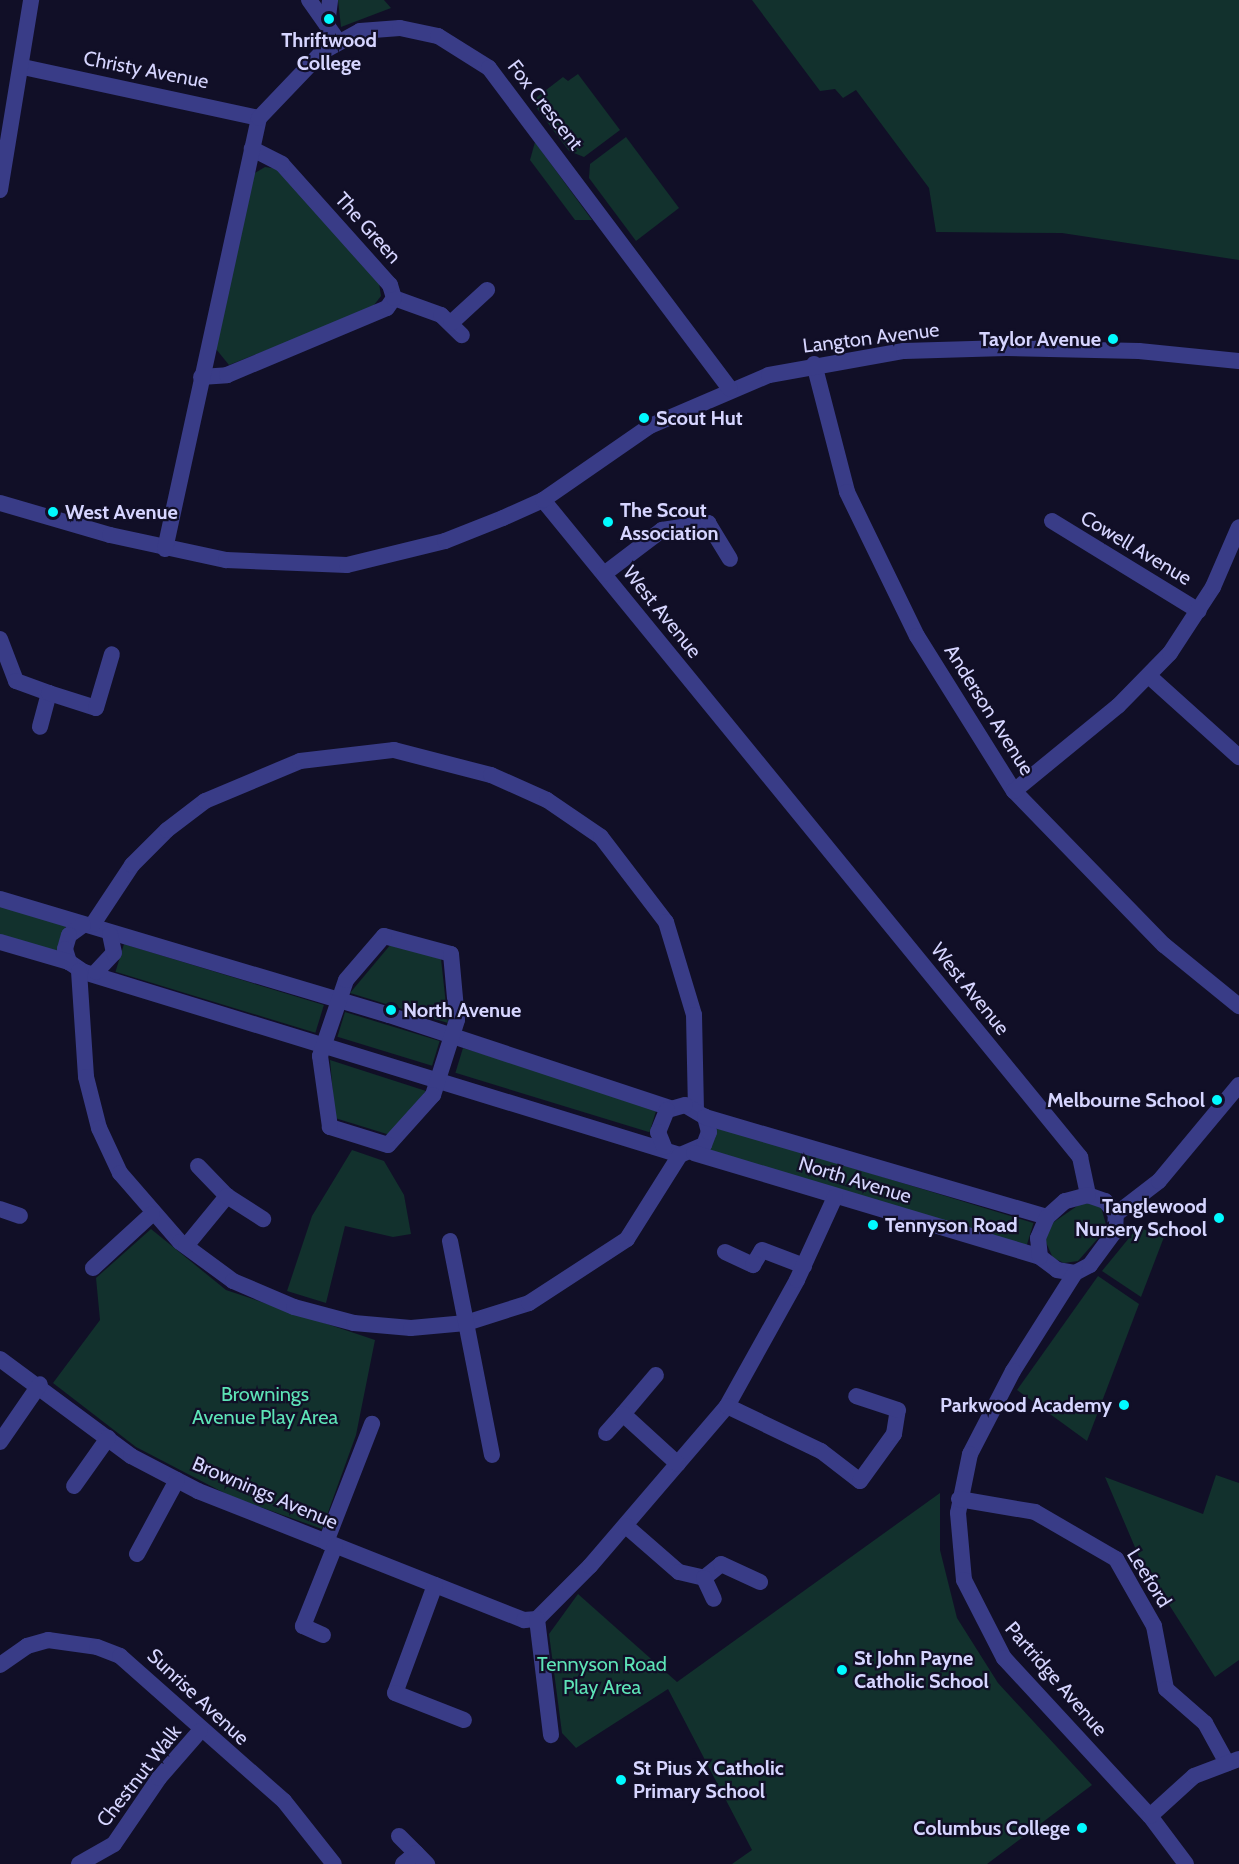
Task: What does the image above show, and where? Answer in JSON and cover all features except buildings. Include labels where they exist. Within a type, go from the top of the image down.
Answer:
[{"type":"street","points":[[0,190],[24,68],[31,0]]},
{"type":"street","points":[[309,0],[338,41]]},
{"type":"street","points":[[327,25],[330,0]]},
{"type":"street","name":"Fox Crescent","points":[[259,118],[303,69],[338,41],[371,29],[421,31],[454,42],[489,68],[730,389]]},
{"type":"street","name":"Christy Avenue","points":[[24,68],[259,118]]},
{"type":"street","points":[[165,549],[259,118]]},
{"type":"street","name":"The Green","points":[[252,149],[282,164],[390,285],[394,298]]},
{"type":"street","points":[[201,377],[237,370],[387,308],[394,298],[457,329],[487,290]]},
{"type":"street","name":"Langton Avenue","points":[[543,500],[615,447],[730,389],[814,364],[904,351],[1006,348],[1139,351],[1239,361]]},
{"type":"street","name":"Anderson Avenue","points":[[814,364],[847,492],[917,636],[1014,791],[1164,945],[1239,1006]]},
{"type":"street","points":[[0,502],[165,549],[262,565],[347,565],[445,541],[543,500]]},
{"type":"street","name":"West Avenue","points":[[543,500],[1080,1157],[1088,1195]]},
{"type":"street","name":"Cowell Avenue","points":[[1052,521],[1199,611]]},
{"type":"street","points":[[604,574],[662,530],[708,523],[730,559]]},
{"type":"street","points":[[1014,791],[1150,677],[1199,611],[1238,535]]},
{"type":"street","points":[[0,639],[16,681],[96,708],[112,654]]},
{"type":"street","points":[[1150,677],[1239,757]]},
{"type":"street","points":[[40,727],[49,693]]},
{"type":"street","points":[[394,750],[491,775],[547,800],[601,837],[666,922],[694,1015],[701,1113],[707,1138],[687,1154],[627,1239],[529,1303],[466,1323],[411,1328],[354,1323],[294,1307],[233,1281],[186,1246],[152,1214],[120,1173],[99,1128],[86,1077],[74,966],[66,940],[88,925],[132,865],[167,830],[205,801],[300,761],[394,750]]},
{"type":"street","name":"North Avenue","points":[[0,899],[455,1036],[671,1108],[701,1113],[1047,1216]]},
{"type":"street","points":[[96,972],[114,953],[110,934]]},
{"type":"street","points":[[384,936],[451,954],[455,1036],[442,1078],[388,1145],[330,1127],[322,1042],[336,999],[384,936]]},
{"type":"street","name":"North Avenue","points":[[0,942],[687,1154],[1040,1257]]},
{"type":"street","points":[[1116,1214],[1105,1201],[1088,1195],[1065,1201],[1047,1216],[1038,1238],[1040,1257],[1057,1270],[1075,1273],[1106,1249],[1116,1214],[1159,1181],[1239,1085]]},
{"type":"street","points":[[664,1147],[659,1123],[671,1108]]},
{"type":"street","points":[[198,1166],[227,1196],[263,1219]]},
{"type":"street","points":[[186,1246],[227,1196]]},
{"type":"street","points":[[552,1735],[537,1619],[626,1526],[727,1406],[804,1266],[835,1197]]},
{"type":"street","points":[[0,1209],[20,1216]]},
{"type":"street","points":[[93,1268],[152,1214]]},
{"type":"street","points":[[450,1241],[492,1455]]},
{"type":"street","points":[[725,1252],[753,1265],[762,1250],[804,1266]]},
{"type":"street","name":"Partridge Avenue","points":[[1075,1273],[981,1428],[959,1499],[964,1580],[988,1636],[1150,1816],[1186,1864]]},
{"type":"street","name":"Brownings Avenue","points":[[0,1359],[40,1384],[108,1438],[177,1480],[524,1620],[537,1619]]},
{"type":"street","points":[[606,1433],[656,1375]]},
{"type":"street","points":[[0,1442],[40,1384]]},
{"type":"street","points":[[727,1406],[821,1452],[860,1481],[894,1434],[898,1410],[856,1396]]},
{"type":"street","points":[[623,1414],[678,1464]]},
{"type":"street","points":[[323,1635],[303,1626],[372,1424]]},
{"type":"street","points":[[74,1486],[108,1438]]},
{"type":"street","points":[[137,1554],[177,1480]]},
{"type":"street","name":"Leeford","points":[[959,1499],[1035,1512],[1116,1558],[1154,1626],[1167,1689],[1205,1723],[1233,1761]]},
{"type":"street","points":[[626,1526],[679,1572],[704,1578]]},
{"type":"street","points":[[704,1578],[721,1564],[760,1582]]},
{"type":"street","points":[[704,1578],[714,1599]]},
{"type":"street","points":[[435,1585],[395,1693],[464,1720]]},
{"type":"street","name":"Sunrise Avenue","points":[[0,1665],[27,1646],[48,1640],[97,1647],[130,1663],[201,1731],[284,1801],[334,1864]]},
{"type":"street","name":"Chestnut Walk","points":[[79,1864],[114,1844],[159,1778],[201,1731]]},
{"type":"street","points":[[1150,1816],[1194,1776],[1233,1761]]},
{"type":"street","points":[[399,1836],[415,1860]]},
{"type":"green space","points":[[338,0],[384,0],[391,8],[341,27]]},
{"type":"green space","points":[[752,0],[1239,0],[1239,260],[1062,233],[936,232],[929,188],[856,90],[843,98],[835,89],[820,91]]},
{"type":"green space","points":[[578,74],[620,130],[584,157],[569,151],[535,106],[537,97],[563,77],[568,81]]},
{"type":"green space","points":[[626,137],[679,208],[636,241],[589,178],[590,164]]},
{"type":"green space","points":[[535,142],[592,220],[575,220],[530,160]]},
{"type":"green space","points":[[265,167],[279,169],[379,283],[381,296],[371,309],[229,365],[216,349],[253,174]]},
{"type":"green space","points":[[0,906],[66,926],[58,953],[0,935]]},
{"type":"green space","points":[[124,944],[324,1005],[315,1033],[116,972]]},
{"type":"green space","points":[[391,944],[441,959],[448,1023],[350,993]]},
{"type":"green space","points":[[345,1012],[440,1041],[432,1066],[337,1037]]},
{"type":"green space","points":[[463,1048],[657,1107],[650,1132],[455,1073]]},
{"type":"green space","points":[[330,1060],[426,1091],[390,1135],[335,1118]]},
{"type":"green space","points":[[716,1126],[1033,1223],[1026,1248],[708,1151]]},
{"type":"green space","points":[[352,1150],[384,1161],[404,1195],[411,1234],[393,1237],[345,1226],[326,1303],[287,1291],[312,1216]]},
{"type":"green space","points":[[1083,1202],[1101,1207],[1107,1228],[1078,1261],[1064,1263],[1053,1258],[1044,1238],[1048,1226]]},
{"type":"green space","points":[[1138,1227],[1164,1237],[1141,1297],[1102,1271]]},
{"type":"green space","name":"Brownings Avenue Play Area","points":[[151,1229],[226,1290],[375,1340],[356,1435],[322,1529],[232,1497],[136,1447],[53,1383],[100,1320],[96,1278]]},
{"type":"green space","points":[[1098,1276],[1139,1304],[1087,1441],[1017,1390]]},
{"type":"green space","points":[[1216,1475],[1239,1483],[1239,1660],[1215,1677],[1140,1559],[1105,1477],[1203,1514]]},
{"type":"green space","name":"St John Payne Catholic School","points":[[940,1493],[940,1550],[957,1618],[998,1683],[1092,1785],[987,1864],[732,1864],[752,1850],[668,1689],[576,1748],[562,1733],[549,1634],[578,1594],[677,1682]]},
{"type":"place","name":"Thriftwood College","points":[[329,19]]},
{"type":"place","name":"Taylor Avenue","points":[[1113,339]]},
{"type":"place","name":"Scout Hut","points":[[644,418]]},
{"type":"place","name":"West Avenue","points":[[53,512]]},
{"type":"place","name":"The Scout Association","points":[[608,522]]},
{"type":"place","name":"North Avenue","points":[[391,1010]]},
{"type":"place","name":"Melbourne School","points":[[1217,1100]]},
{"type":"place","name":"Tanglewood Nursery School","points":[[1219,1218]]},
{"type":"place","name":"Tennyson Road","points":[[873,1225]]},
{"type":"place","name":"Parkwood Academy","points":[[1124,1405]]},
{"type":"place","name":"St John Payne Catholic School","points":[[842,1670]]},
{"type":"place","name":"St Pius X Catholic Primary School","points":[[621,1780]]},
{"type":"place","name":"Columbus College","points":[[1082,1828]]},
{"type":"park label","name":"Tennyson Road Play Area","points":[[602,1676]]}]
